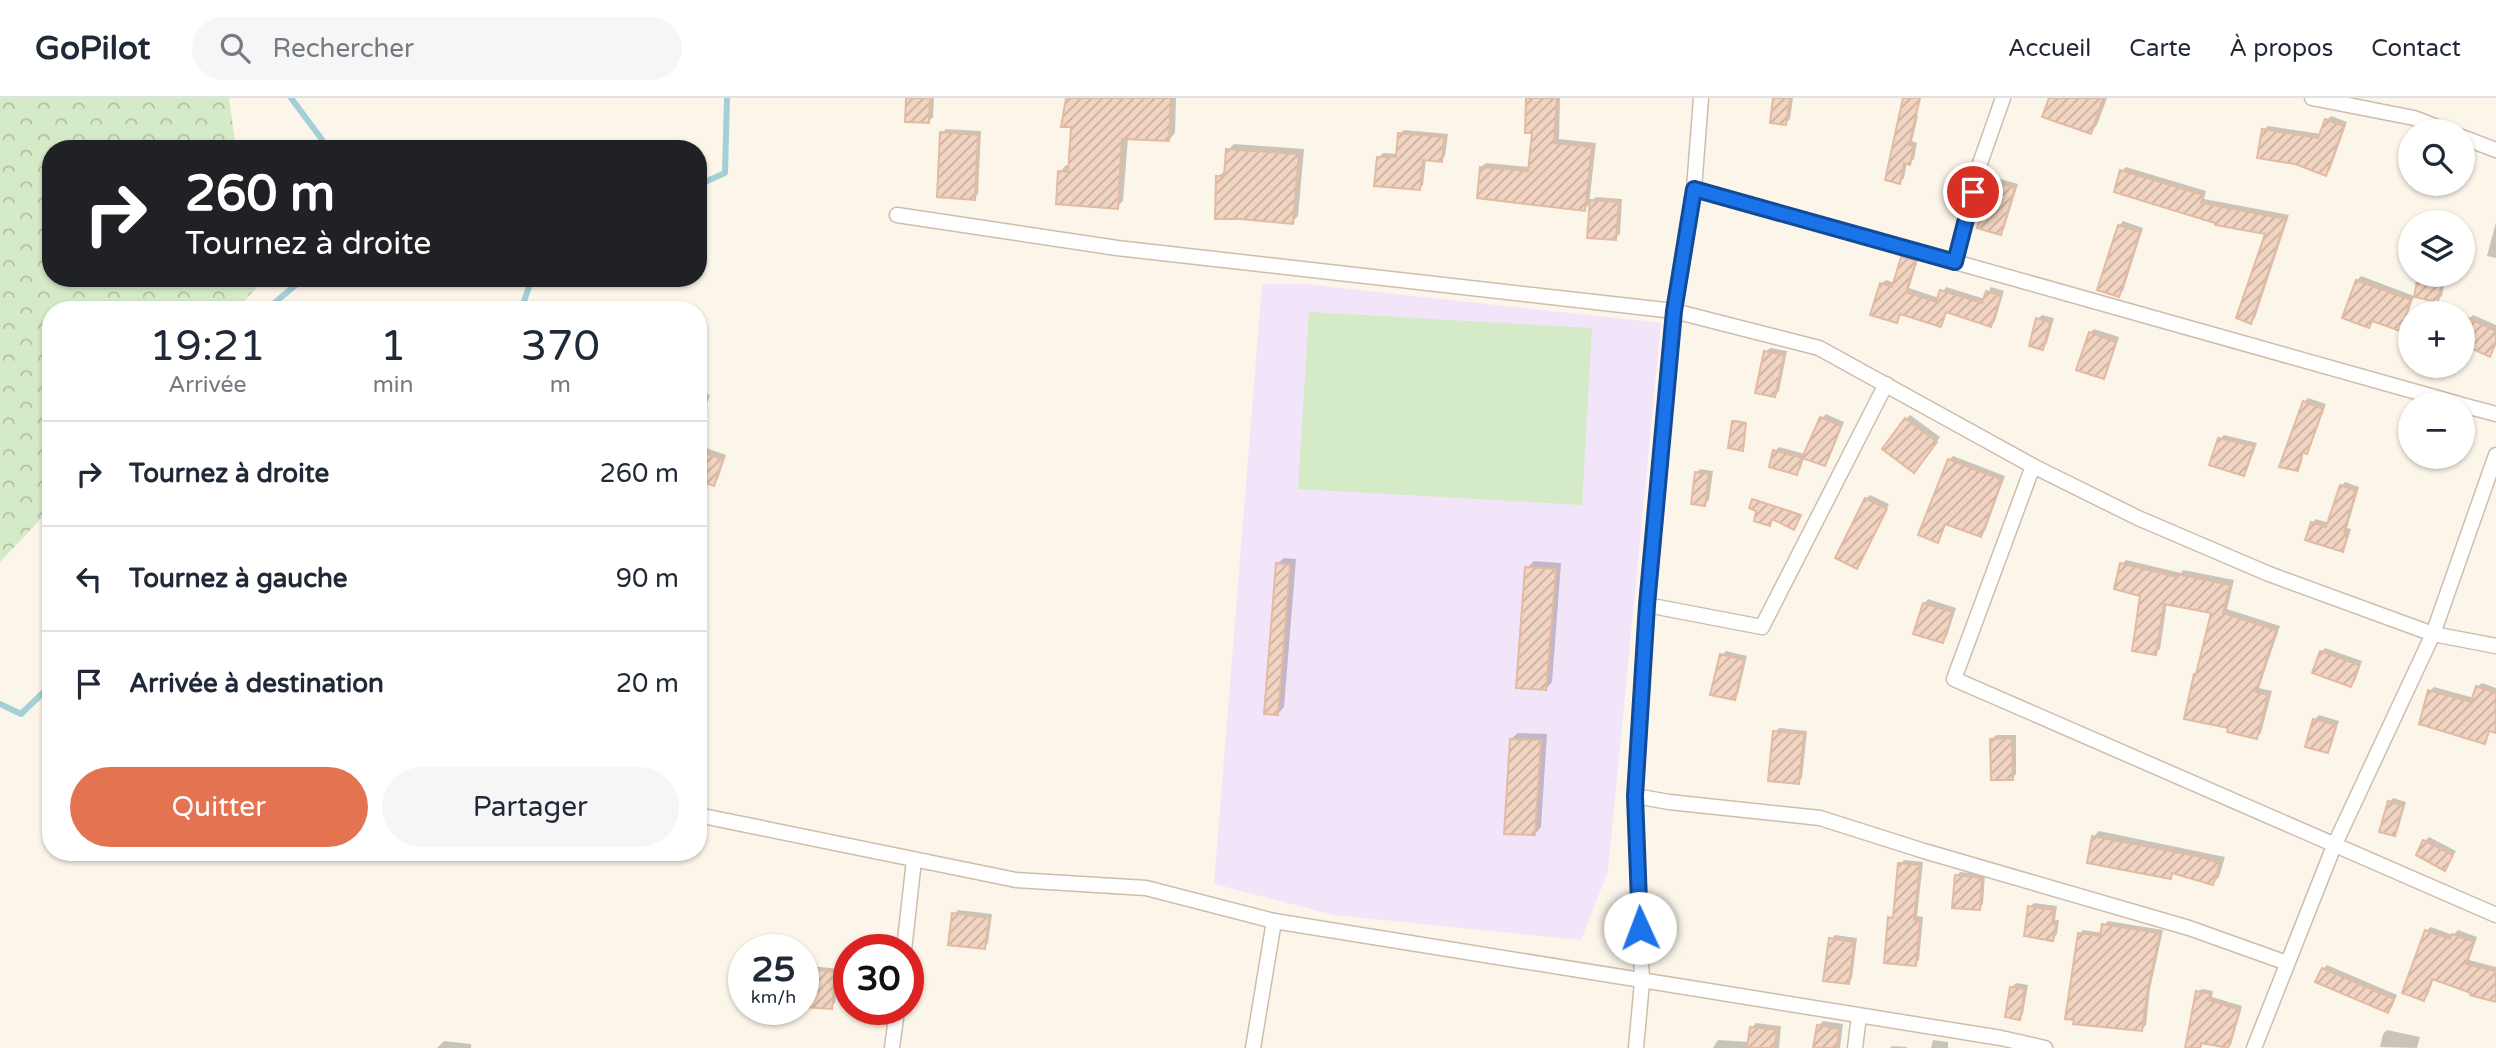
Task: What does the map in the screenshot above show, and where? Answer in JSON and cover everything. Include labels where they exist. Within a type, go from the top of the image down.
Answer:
[{"type":"street","points":[[1636,1048],[1642,982],[1635,796],[1647,605],[1674,311],[1694,189],[1701,98]]},
{"type":"street","points":[[1955,262],[1978,169],[2003,98]]},
{"type":"street","points":[[2312,98],[2417,119]]},
{"type":"street","points":[[2475,142],[2496,150]]},
{"type":"street","points":[[1694,189],[2415,392]]},
{"type":"street","points":[[897,215],[1117,248],[1674,311],[1819,348],[2033,466],[2138,517],[2269,575],[2433,634],[2496,646]]},
{"type":"street","points":[[1647,605],[1762,627],[1886,384]]},
{"type":"street","points":[[2475,409],[2496,414]]},
{"type":"street","points":[[2254,1048],[2334,846],[2433,634],[2496,456]]},
{"type":"street","points":[[2033,466],[1954,679],[2496,915]]},
{"type":"street","points":[[1635,796],[1820,818],[2176,924],[2287,963]]},
{"type":"street","points":[[707,817],[1016,880],[1146,888],[1274,921],[1859,1016],[2000,1043],[2045,1048]]},
{"type":"street","points":[[906,934],[914,860]]},
{"type":"street","points":[[1253,1048],[1274,921]]},
{"type":"street","points":[[1855,1048],[1859,1016]]},
{"type":"street","points":[[892,1048],[895,1025]]},
{"type":"shaded area","points":[[1262,284],[1304,284],[1661,323],[1608,871],[1581,940],[1334,915],[1214,884]]},
{"type":"green space","points":[[0,98],[229,98],[235,140],[42,140],[42,287],[256,288],[244,301],[42,301],[42,518],[0,562]]},
{"type":"green space","points":[[1309,312],[1592,328],[1582,505],[1298,489]]},
{"type":"building","points":[[906,98],[930,98],[929,123],[905,122]]},
{"type":"building","points":[[1066,98],[1171,98],[1169,141],[1122,139],[1118,209],[1056,204],[1058,171],[1068,172],[1071,127],[1061,127]]},
{"type":"building","points":[[1526,98],[1557,98],[1554,143],[1592,147],[1585,211],[1477,198],[1480,167],[1528,171],[1532,133],[1525,133]]},
{"type":"building","points":[[1773,98],[1790,98],[1786,125],[1770,123]]},
{"type":"building","points":[[1903,98],[1920,98],[1909,145],[1914,146],[1910,165],[1904,163],[1900,184],[1885,180]]},
{"type":"building","points":[[2049,98],[2103,98],[2091,134],[2042,117]]},
{"type":"building","points":[[2325,119],[2344,126],[2326,176],[2295,164],[2257,158],[2262,129],[2318,138]]},
{"type":"building","points":[[940,132],[978,135],[975,200],[937,197]]},
{"type":"building","points":[[1398,133],[1444,137],[1442,162],[1423,160],[1420,190],[1374,186],[1377,157],[1396,157]]},
{"type":"building","points":[[1226,149],[1299,154],[1293,224],[1215,219],[1216,176],[1224,176]]},
{"type":"building","points":[[2120,170],[2203,195],[2201,203],[2286,219],[2251,324],[2236,318],[2265,234],[2215,225],[2114,192]]},
{"type":"building","points":[[1991,181],[2015,188],[2001,235],[1977,228]]},
{"type":"building","points":[[1590,200],[1619,202],[1616,240],[1587,238]]},
{"type":"building","points":[[2118,225],[2140,232],[2119,297],[2097,290]]},
{"type":"building","points":[[1901,257],[1916,261],[1906,292],[1936,302],[1940,290],[1982,303],[1986,291],[2001,296],[1991,327],[1946,312],[1941,327],[1900,314],[1897,323],[1870,315],[1880,283],[1892,287]]},
{"type":"building","points":[[2356,280],[2411,300],[2398,301],[2398,330],[2372,321],[2369,328],[2342,318]]},
{"type":"building","points":[[2416,287],[2441,287],[2438,301],[2414,297]]},
{"type":"building","points":[[2036,318],[2050,322],[2043,350],[2029,346]]},
{"type":"building","points":[[2475,321],[2496,331],[2496,342],[2490,357],[2475,350]]},
{"type":"building","points":[[2089,332],[2116,342],[2104,379],[2076,370]]},
{"type":"building","points":[[1764,351],[1784,355],[1775,397],[1755,393]]},
{"type":"building","points":[[2303,401],[2323,409],[2307,454],[2302,452],[2298,471],[2279,467]]},
{"type":"building","points":[[1820,417],[1841,426],[1825,466],[1802,458]]},
{"type":"building","points":[[1905,418],[1937,442],[1914,473],[1882,449]]},
{"type":"building","points":[[1732,421],[1746,423],[1743,451],[1728,448]]},
{"type":"building","points":[[2218,438],[2254,446],[2244,476],[2209,465]]},
{"type":"building","points":[[1773,450],[1802,458],[1797,475],[1769,467]]},
{"type":"building","points":[[707,454],[723,459],[714,486],[707,483]]},
{"type":"building","points":[[1948,459],[2002,480],[1981,537],[1945,524],[1938,543],[1918,535]]},
{"type":"building","points":[[1695,472],[1709,474],[1705,506],[1691,504]]},
{"type":"building","points":[[2340,485],[2356,491],[2344,532],[2348,533],[2343,552],[2305,540],[2311,522],[2326,527]]},
{"type":"building","points":[[1865,498],[1887,509],[1857,569],[1835,558]]},
{"type":"building","points":[[1752,499],[1801,515],[1794,530],[1772,519],[1770,526],[1754,521],[1756,511],[1749,508]]},
{"type":"building","points":[[1276,563],[1290,565],[1278,715],[1264,714]]},
{"type":"building","points":[[2120,563],[2177,577],[2177,574],[2230,585],[2223,613],[2276,630],[2256,692],[2268,695],[2257,739],[2227,732],[2228,728],[2184,719],[2211,613],[2164,604],[2156,655],[2132,651],[2140,596],[2114,589]]},
{"type":"building","points":[[1525,567],[1556,569],[1546,690],[1516,688]]},
{"type":"building","points":[[1923,603],[1953,612],[1943,643],[1913,634]]},
{"type":"building","points":[[2320,651],[2359,665],[2351,687],[2312,673]]},
{"type":"building","points":[[1720,654],[1744,660],[1735,700],[1710,695]]},
{"type":"building","points":[[2476,686],[2496,693],[2496,733],[2489,731],[2485,744],[2419,724],[2428,690],[2471,702]]},
{"type":"building","points":[[2313,719],[2336,725],[2328,753],[2305,747]]},
{"type":"building","points":[[1773,731],[1804,734],[1799,784],[1768,781]]},
{"type":"building","points":[[2012,738],[2013,780],[1991,780],[1990,739]]},
{"type":"building","points":[[1510,739],[1541,740],[1535,835],[1504,834]]},
{"type":"building","points":[[2388,801],[2403,806],[2395,836],[2379,832]]},
{"type":"building","points":[[2092,836],[2197,856],[2220,863],[2213,885],[2172,873],[2171,879],[2087,863]]},
{"type":"building","points":[[2423,840],[2453,855],[2445,871],[2416,855]]},
{"type":"building","points":[[1898,863],[1920,865],[1914,920],[1920,921],[1916,966],[1884,963],[1888,917],[1893,918]]},
{"type":"building","points":[[1955,875],[1982,878],[1980,910],[1952,908]]},
{"type":"building","points":[[2028,906],[2054,910],[2052,924],[2056,924],[2053,941],[2024,936]]},
{"type":"building","points":[[952,913],[989,918],[985,949],[948,945]]},
{"type":"building","points":[[2102,924],[2160,933],[2142,1031],[2073,1024],[2074,1020],[2065,1019],[2078,933],[2100,936]]},
{"type":"building","points":[[2425,930],[2450,939],[2452,934],[2474,942],[2466,964],[2496,971],[2496,1002],[2470,995],[2471,993],[2432,979],[2424,1001],[2402,993]]},
{"type":"building","points":[[1829,938],[1854,942],[1849,984],[1823,981]]},
{"type":"building","points":[[2322,968],[2394,999],[2388,1013],[2315,982]]},
{"type":"building","points":[[819,970],[833,972],[832,1009],[819,1008]]},
{"type":"building","points":[[2010,987],[2025,989],[2020,1020],[2005,1017]]},
{"type":"building","points":[[2196,991],[2211,994],[2209,1000],[2240,1010],[2228,1048],[2201,1043],[2200,1048],[2185,1048]]},
{"type":"building","points":[[1817,1025],[1839,1029],[1837,1048],[1813,1048]]},
{"type":"building","points":[[1750,1027],[1777,1030],[1775,1048],[1747,1048]]},
{"type":"waterway","points":[[291,98],[322,140]]},
{"type":"waterway","points":[[707,181],[725,173],[727,98]]},
{"type":"waterway","points":[[277,301],[293,287]]},
{"type":"waterway","points":[[524,301],[529,287]]},
{"type":"waterway","points":[[0,704],[21,714],[42,694]]},
{"type":"route","points":[[1640,928],[1635,796],[1647,605],[1674,311],[1694,189],[1955,262],[1973,192]]}]
